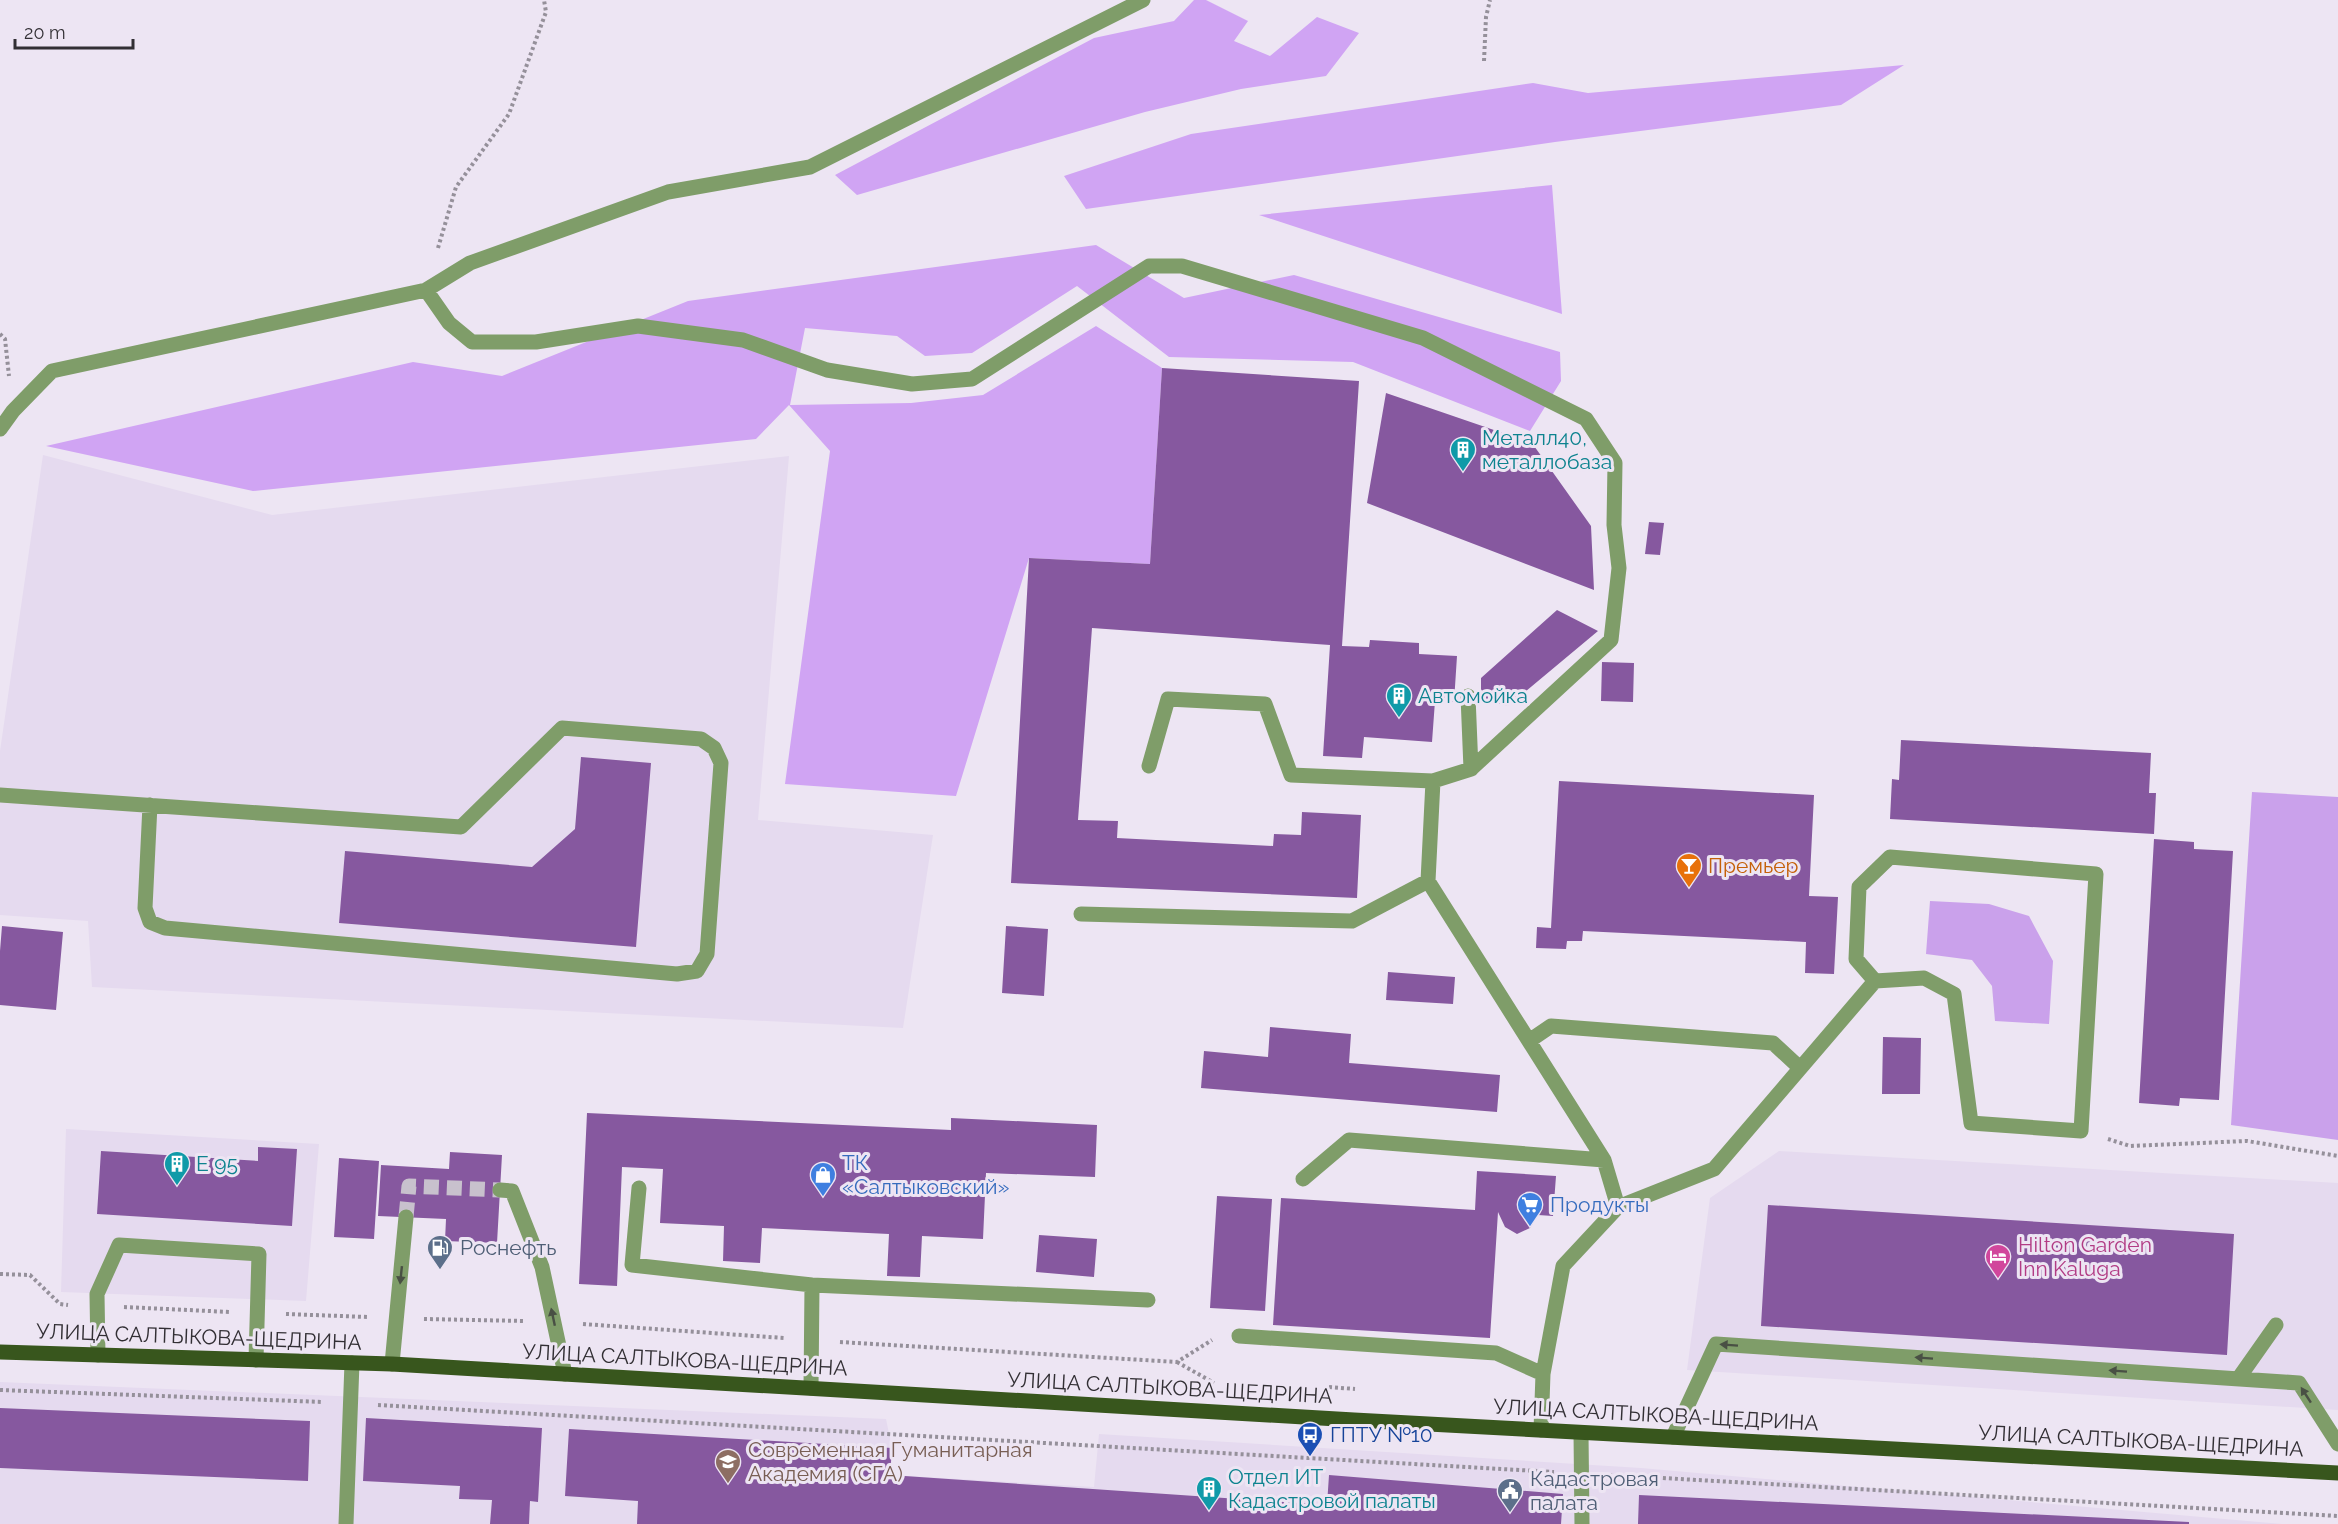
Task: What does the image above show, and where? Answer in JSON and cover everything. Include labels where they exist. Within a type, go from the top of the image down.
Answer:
[{"type":"main road","name":"УЛИЦА САЛТЫКОВА-ЩЕДРИНА","points":[[0,1352],[392,1364],[1581,1433],[2338,1473]]},
{"type":"lane","points":[[0,429],[13,411],[52,370],[426,290],[470,263],[668,192],[810,167],[1143,0]]},
{"type":"lane","points":[[426,290],[449,323],[472,342],[536,342],[638,326],[743,340],[827,370],[912,384],[972,379],[1149,266],[1182,266],[1423,338],[1586,419],[1615,463],[1614,525],[1619,568],[1611,640],[1471,769],[1433,781],[1291,775],[1265,704],[1168,699],[1149,766]]},
{"type":"lane","points":[[1468,696],[1471,769]]},
{"type":"lane","points":[[0,795],[150,805],[461,827],[562,728],[701,739],[714,748],[721,763],[707,954],[697,971],[677,974],[165,928],[150,921],[145,908],[150,805]]},
{"type":"lane","points":[[1433,781],[1428,881],[1604,1160],[1618,1207]]},
{"type":"lane","points":[[1541,1430],[1543,1374],[1563,1266],[1618,1207],[1714,1168],[1875,981],[1924,978],[1954,994],[1971,1123],[2081,1131],[2096,874],[1890,857],[1859,887],[1856,959],[1875,981]]},
{"type":"lane","points":[[1081,914],[1352,921],[1428,881]]},
{"type":"lane","points":[[1529,1041],[1551,1026],[1773,1043],[1800,1068]]},
{"type":"lane","points":[[1303,1179],[1349,1140],[1604,1160]]},
{"type":"lane","points":[[639,1188],[632,1265],[812,1285],[1148,1300]]},
{"type":"lane","points":[[500,1190],[512,1191],[542,1267],[565,1374]]},
{"type":"lane","points":[[392,1364],[406,1217]]},
{"type":"lane","points":[[98,1355],[97,1294],[119,1245],[259,1254],[256,1360]]},
{"type":"lane","points":[[811,1388],[812,1285]]},
{"type":"lane","points":[[2238,1379],[2276,1325]]},
{"type":"lane","points":[[1239,1336],[1496,1353],[1543,1374]]},
{"type":"lane","points":[[1673,1437],[1716,1344],[2299,1383],[2338,1444]]},
{"type":"lane","points":[[346,1524],[352,1364]]},
{"type":"lane","points":[[1581,1433],[1582,1524]]},
{"type":"path","points":[[426,290],[456,187],[509,114],[546,12],[544,0]]},
{"type":"path","points":[[1484,61],[1486,17],[1490,0]]},
{"type":"path","points":[[0,334],[5,339],[13,411]]},
{"type":"path","points":[[2081,1131],[2130,1146],[2247,1141],[2338,1156]]},
{"type":"path","points":[[0,1274],[30,1275],[60,1304],[257,1313],[554,1322],[1177,1362],[1214,1383],[1226,1383]]},
{"type":"path","points":[[1177,1362],[1209,1340],[1239,1336]]},
{"type":"path","points":[[1320,1387],[1355,1389]]},
{"type":"path","points":[[0,1390],[349,1403],[2338,1516]]},
{"type":"shaded area","points":[[1194,0],[1206,0],[1248,21],[1234,41],[1270,56],[1317,17],[1359,33],[1326,76],[1241,89],[1145,112],[857,195],[835,175],[1094,38],[1174,21]]},
{"type":"shaded area","points":[[1904,65],[1841,105],[1555,142],[1086,209],[1064,176],[1191,134],[1533,83],[1588,93]]},
{"type":"shaded area","points":[[1552,185],[1562,314],[1259,215]]},
{"type":"shaded area","points":[[1096,245],[1184,298],[1294,275],[1560,352],[1561,381],[1530,431],[1353,362],[1169,357],[1077,286],[972,353],[925,356],[897,336],[805,328],[790,405],[911,403],[983,395],[1096,326],[1162,368],[1150,564],[1029,558],[956,796],[785,784],[830,451],[789,405],[756,439],[253,491],[46,446],[413,362],[502,376],[688,301]]},
{"type":"shaded area","points":[[43,455],[272,515],[789,456],[758,820],[933,835],[903,1028],[92,987],[88,921],[0,915],[0,751]]},
{"type":"shaded area","points":[[2252,792],[2338,797],[2338,1140],[2231,1125]]},
{"type":"shaded area","points":[[1930,901],[1989,904],[2029,916],[2053,961],[2049,1024],[1995,1021],[1992,986],[1972,960],[1926,954]]},
{"type":"shaded area","points":[[66,1129],[319,1144],[306,1301],[61,1292]]},
{"type":"shaded area","points":[[1779,1151],[2338,1183],[2338,1410],[1687,1370],[1710,1198]]},
{"type":"shaded area","points":[[0,1382],[886,1419],[892,1448],[891,1475],[1094,1487],[1099,1434],[1641,1468],[2282,1524],[0,1524]]},
{"type":"building","points":[[1162,368],[1359,381],[1342,646],[1369,647],[1370,640],[1419,643],[1419,654],[1457,656],[1454,702],[1435,701],[1432,742],[1364,737],[1362,758],[1323,756],[1330,645],[1092,628],[1078,820],[1118,821],[1117,838],[1273,846],[1274,834],[1301,835],[1302,812],[1361,815],[1357,898],[1011,883],[1029,558],[1150,564]]},
{"type":"building","name":"Металл40, металлобаза","points":[[1386,393],[1532,443],[1591,526],[1594,590],[1367,503]]},
{"type":"building","points":[[1649,522],[1664,523],[1660,555],[1645,554]]},
{"type":"building","points":[[1557,610],[1598,631],[1508,706],[1481,699],[1481,678]]},
{"type":"building","points":[[1602,662],[1634,663],[1633,702],[1601,701]]},
{"type":"building","points":[[1901,740],[2151,753],[2149,793],[2156,793],[2154,834],[1890,819],[1892,779],[1899,780]]},
{"type":"building","points":[[581,757],[651,763],[636,947],[339,923],[345,851],[532,867],[575,829]]},
{"type":"building","points":[[1559,781],[1814,795],[1809,896],[1838,897],[1834,974],[1805,973],[1806,942],[1583,931],[1582,941],[1567,941],[1566,949],[1536,948],[1537,927],[1551,928]]},
{"type":"building","points":[[2154,839],[2194,842],[2194,849],[2233,851],[2219,1100],[2180,1098],[2179,1106],[2139,1103]]},
{"type":"building","points":[[2,926],[63,932],[56,1010],[0,1005]]},
{"type":"building","points":[[1006,926],[1048,929],[1044,996],[1002,993]]},
{"type":"building","points":[[1388,972],[1455,977],[1453,1004],[1386,1000]]},
{"type":"building","points":[[1270,1027],[1351,1034],[1349,1063],[1500,1075],[1497,1112],[1201,1088],[1204,1051],[1268,1057]]},
{"type":"building","points":[[1883,1037],[1921,1038],[1920,1094],[1882,1094]]},
{"type":"building","name":"ТК «Салтыковский»","points":[[587,1113],[951,1130],[951,1118],[1097,1125],[1095,1177],[986,1173],[983,1239],[922,1236],[920,1277],[887,1276],[889,1234],[762,1228],[760,1263],[723,1261],[724,1226],[660,1223],[663,1169],[622,1167],[617,1286],[579,1284]]},
{"type":"building","name":"Е 95","points":[[258,1147],[297,1149],[292,1226],[97,1214],[101,1151],[258,1161]]},
{"type":"building","points":[[450,1152],[502,1155],[497,1243],[445,1241],[446,1219],[378,1216],[381,1165],[449,1169]]},
{"type":"building","points":[[339,1158],[379,1161],[374,1239],[334,1237]]},
{"type":"building","points":[[1477,1171],[1556,1176],[1553,1216],[1538,1215],[1530,1228],[1517,1234],[1505,1227],[1498,1212],[1490,1338],[1273,1325],[1281,1198],[1475,1210]]},
{"type":"building","points":[[1217,1196],[1272,1199],[1265,1311],[1210,1308]]},
{"type":"building","name":"Hilton Garden Inn Kaluga","points":[[1768,1205],[2234,1234],[2227,1355],[1761,1326]]},
{"type":"building","points":[[1039,1235],[1097,1239],[1094,1277],[1036,1272]]},
{"type":"building","points":[[0,1408],[310,1421],[308,1481],[0,1468]]},
{"type":"building","points":[[366,1418],[542,1428],[538,1502],[530,1501],[529,1524],[490,1524],[492,1500],[459,1499],[460,1486],[363,1481]]},
{"type":"building","points":[[569,1429],[892,1448],[890,1475],[1327,1505],[1329,1475],[1563,1494],[1561,1524],[637,1524],[638,1501],[565,1496]]},
{"type":"building","points":[[1639,1495],[2189,1522],[2189,1524],[1638,1524]]},
{"type":"tunnel","points":[[406,1217],[409,1186],[500,1190]]},
{"type":"place","name":"Металл40, металлобаза","points":[[1463,473]]},
{"type":"place","name":"Автомойка","points":[[1399,719]]},
{"type":"place","name":"Премьер","points":[[1689,889]]},
{"type":"place","name":"Е 95","points":[[177,1187]]},
{"type":"place","name":"ТК «Салтыковский»","points":[[823,1198]]},
{"type":"place","name":"Продукты","points":[[1530,1228]]},
{"type":"place","name":"Роснефть","points":[[440,1271]]},
{"type":"place","name":"Hilton Garden Inn Kaluga","points":[[1998,1280]]},
{"type":"place","name":"ГПТУ №10","points":[[1310,1458]]},
{"type":"place","name":"Современная Гуманитарная Академия (СГА)","points":[[728,1485]]},
{"type":"place","name":"Отдел ИТ Кадастровой палаты","points":[[1209,1512]]},
{"type":"place","name":"Кадастровая палата","points":[[1510,1514]]}]
